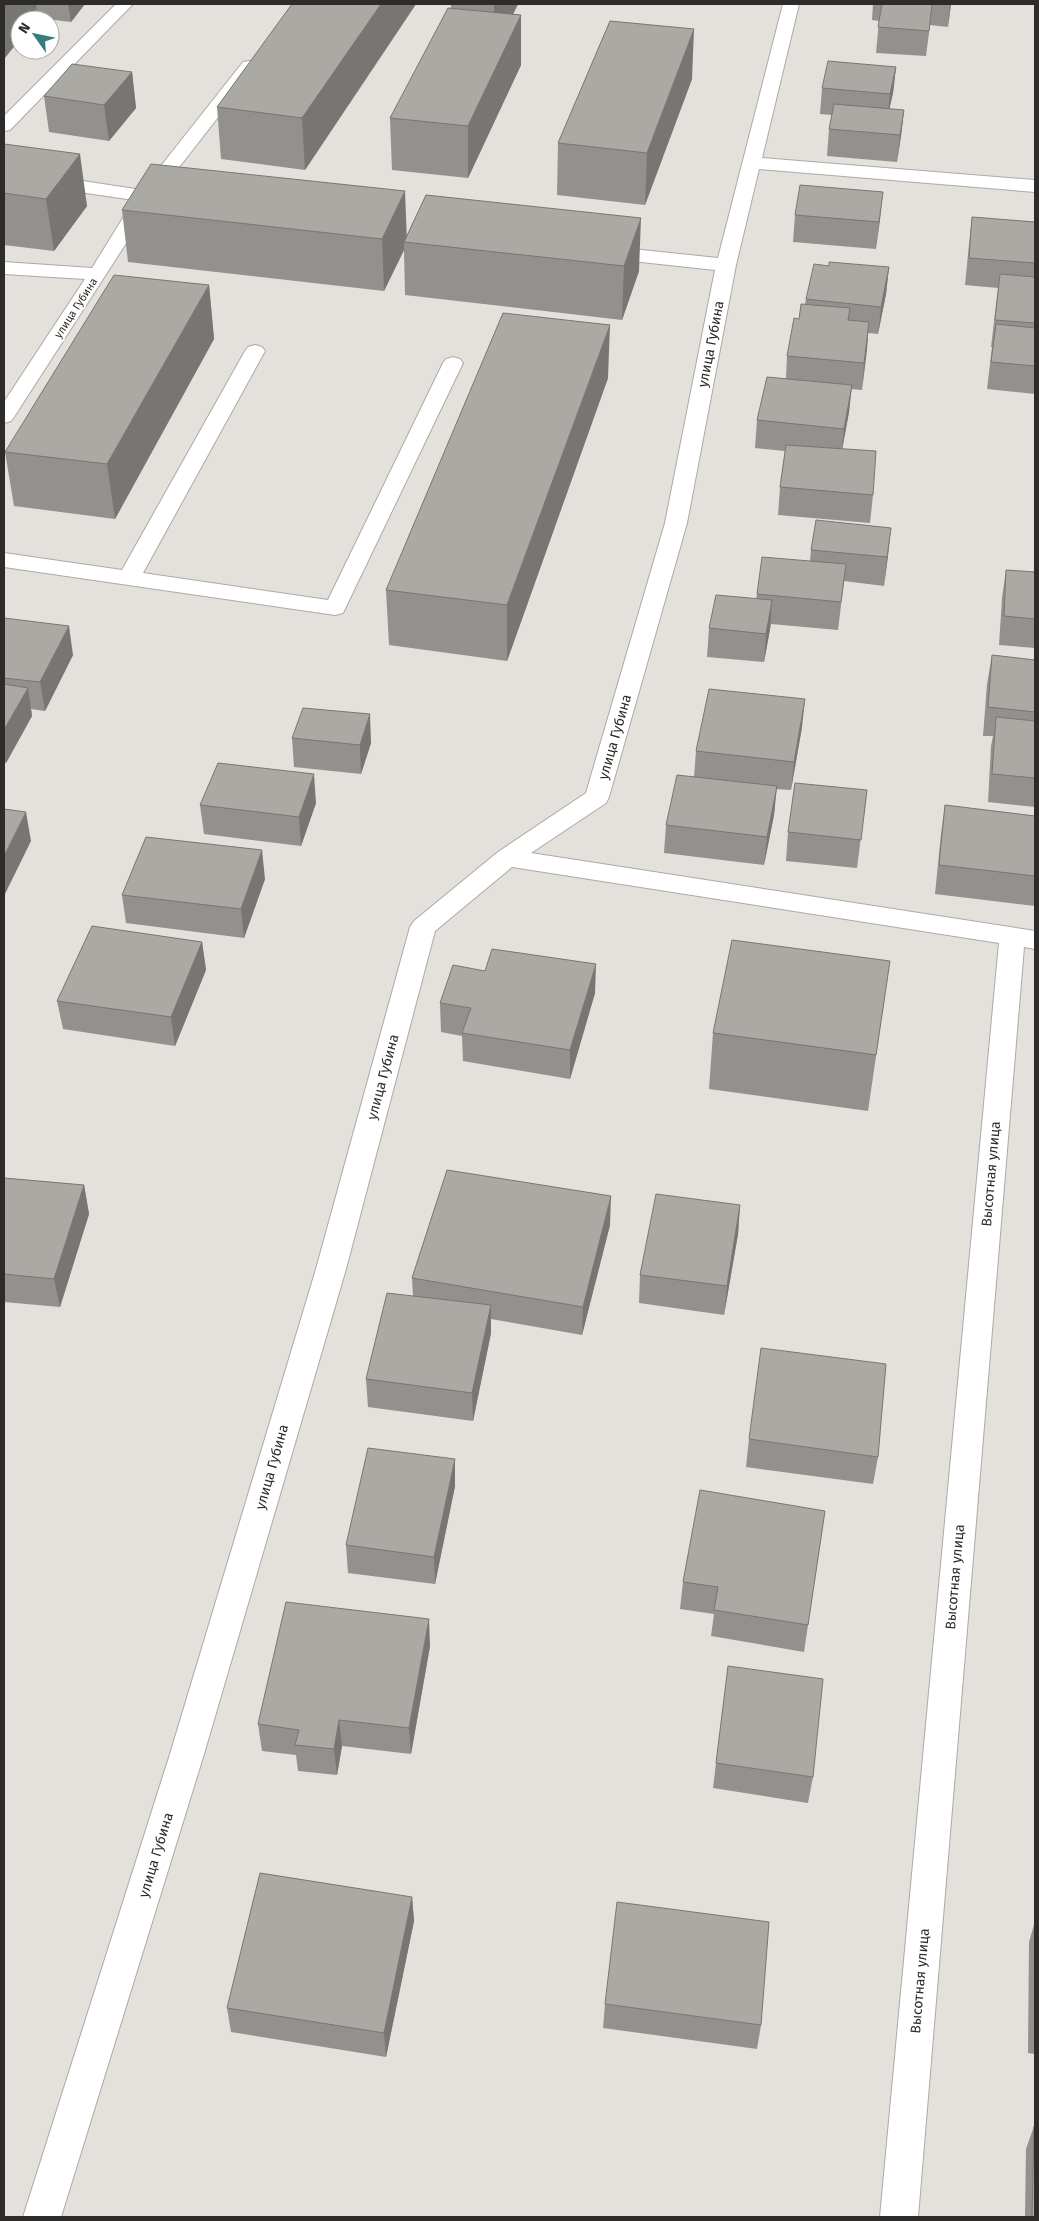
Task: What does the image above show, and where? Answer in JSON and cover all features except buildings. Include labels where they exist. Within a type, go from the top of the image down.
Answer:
[{"type":"street","points":[[4,126],[125,4]]},
{"type":"street","name":"улица Губина","points":[[42,2217],[187,1754],[331,1268],[423,927],[507,858],[597,798],[676,523],[726,265],[791,4]]},
{"type":"street","name":"улица Губина","points":[[4,417],[146,197],[261,50]]},
{"type":"street","points":[[751,163],[1035,186]]},
{"type":"street","points":[[4,175],[185,202]]},
{"type":"street","points":[[589,250],[726,265]]},
{"type":"street","points":[[4,268],[98,274]]},
{"type":"street","points":[[129,578],[256,351]]},
{"type":"street","points":[[4,560],[335,608],[453,362]]},
{"type":"street","points":[[507,858],[1024,939]]},
{"type":"street","name":"Высотная улица","points":[[899,2217],[1024,939]]}]
